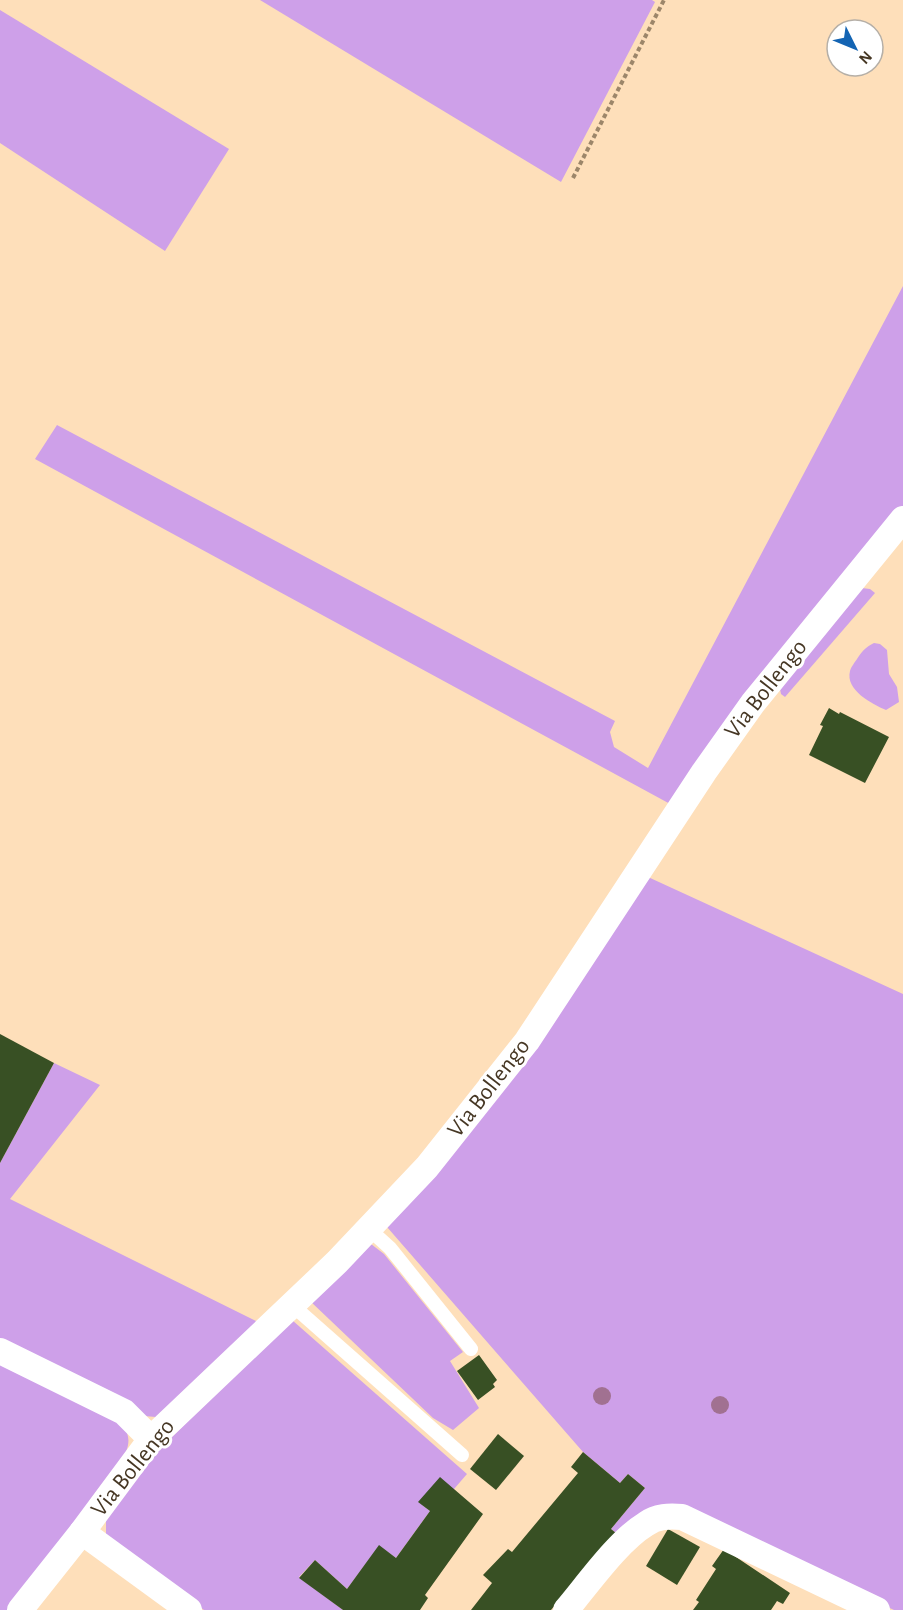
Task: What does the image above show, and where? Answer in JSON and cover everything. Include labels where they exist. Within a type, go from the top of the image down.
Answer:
[{"type":"street","name":"Via Bollengo","points":[[20,1610],[151,1439],[337,1262],[427,1167],[527,1041],[704,772],[753,703],[900,529]]},
{"type":"street","points":[[0,1351],[124,1412],[151,1439]]},
{"type":"street","points":[[566,1610],[620,1546],[645,1524],[670,1516],[682,1517],[878,1610]]},
{"type":"street","points":[[82,1532],[189,1610]]},
{"type":"lane","points":[[369,1229],[390,1248],[471,1348]]},
{"type":"lane","points":[[291,1304],[462,1455]]},
{"type":"path","points":[[573,178],[664,0]]},
{"type":"shaded area","points":[[260,0],[652,0],[655,2],[561,182]]},
{"type":"shaded area","points":[[0,10],[229,149],[165,251],[0,143]]},
{"type":"shaded area","points":[[903,286],[903,511],[672,805],[35,459],[57,425],[615,721],[610,732],[614,747],[648,768]]},
{"type":"shaded area","points":[[862,588],[870,589],[875,593],[785,697],[781,694],[780,689]]},
{"type":"shaded area","points":[[874,643],[880,644],[887,650],[889,674],[897,687],[899,702],[886,710],[861,695],[850,678],[851,669],[859,656]]},
{"type":"shaded area","points":[[648,877],[903,994],[903,1610],[894,1610],[684,1511],[621,1537],[611,1529],[645,1488],[628,1474],[620,1483],[583,1452],[387,1227]]},
{"type":"shaded area","points":[[54,1063],[100,1085],[10,1199],[262,1324],[156,1417],[144,1416],[0,1342],[0,1163]]},
{"type":"shaded area","points":[[371,1244],[384,1254],[463,1352],[450,1361],[479,1408],[453,1430],[433,1418],[309,1300]]},
{"type":"shaded area","points":[[292,1320],[467,1474],[454,1489],[419,1502],[430,1511],[396,1558],[379,1546],[347,1589],[315,1560],[299,1577],[343,1610],[204,1610],[111,1543],[106,1534],[106,1517],[143,1465]]},
{"type":"shaded area","points":[[0,1358],[111,1413],[128,1435],[126,1452],[90,1500],[73,1531],[9,1610],[0,1610]]},
{"type":"building","points":[[829,708],[889,737],[865,783],[809,755]]},
{"type":"building","points":[[0,1034],[54,1063],[0,1163]]},
{"type":"building","points":[[479,1355],[497,1380],[493,1384],[495,1387],[478,1400],[457,1371]]},
{"type":"building","points":[[498,1434],[524,1456],[496,1490],[470,1469]]},
{"type":"building","points":[[583,1452],[620,1483],[628,1474],[645,1488],[611,1529],[621,1537],[591,1562],[551,1610],[471,1610],[492,1583],[483,1575],[508,1549],[512,1552],[578,1473],[571,1467]]},
{"type":"building","points":[[440,1477],[483,1514],[425,1595],[428,1598],[420,1610],[343,1610],[299,1578],[315,1560],[347,1589],[379,1545],[396,1558],[430,1511],[418,1502]]},
{"type":"building","points":[[668,1529],[700,1547],[677,1585],[646,1566]]},
{"type":"building","points":[[724,1549],[790,1593],[783,1604],[777,1601],[771,1610],[693,1610],[699,1602],[696,1600],[716,1569],[712,1566]]}]
